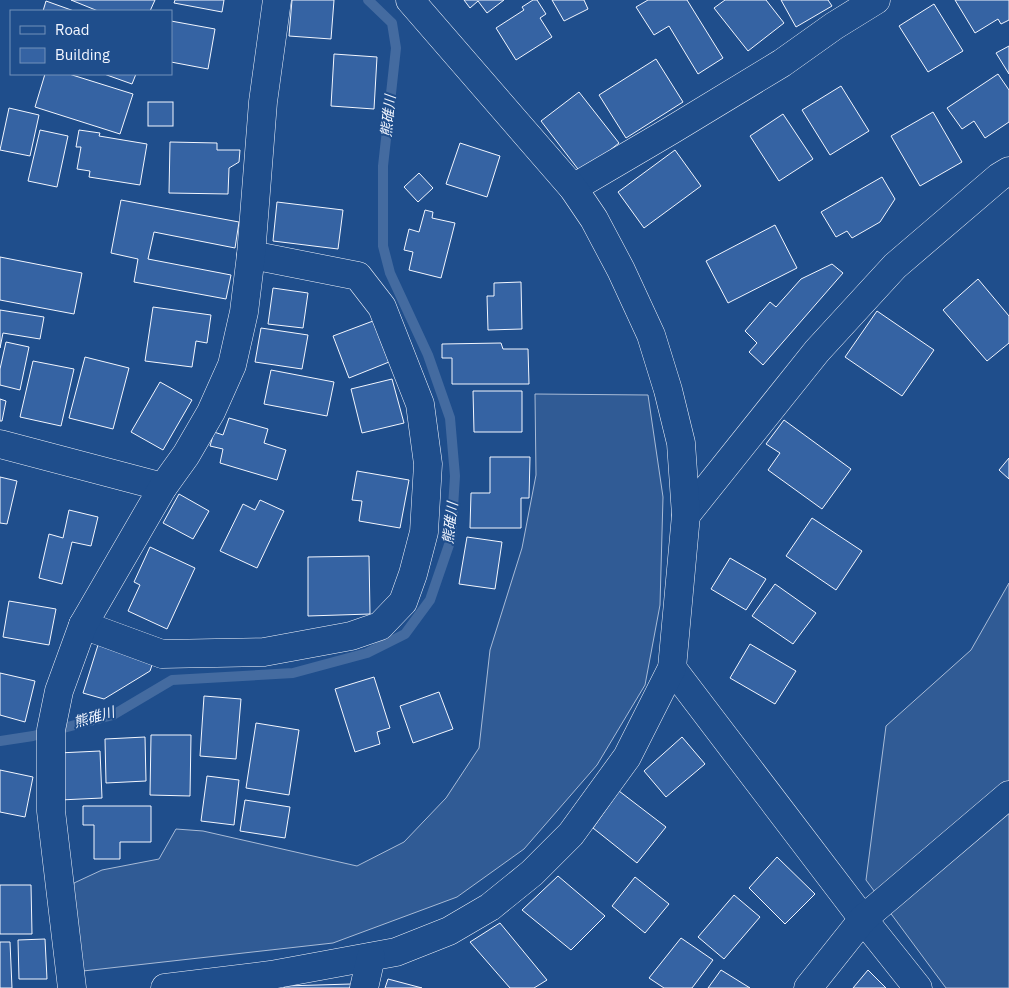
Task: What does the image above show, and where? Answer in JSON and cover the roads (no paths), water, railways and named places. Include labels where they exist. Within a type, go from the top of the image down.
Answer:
[{"type":"street","points":[[72,988],[52,811],[51,730],[59,691],[83,625],[163,487],[186,455],[211,412],[232,365],[244,312],[251,255],[263,102],[277,0]]},
{"type":"street","points":[[165,988],[270,982],[396,952],[449,931],[490,907],[532,873],[571,834],[627,757],[672,668],[686,515],[681,443],[668,390],[651,335],[621,270],[594,220],[572,188],[410,0]]},
{"type":"street","points":[[572,188],[782,63],[834,26],[876,0]]},
{"type":"street","points":[[686,515],[817,351],[895,266],[999,177],[1009,171]]},
{"type":"street","points":[[83,625],[162,654],[264,652],[351,636],[380,626],[403,602],[413,574],[424,532],[428,464],[420,404],[382,307],[358,276],[251,255]]},
{"type":"street","points":[[0,444],[163,487]]},
{"type":"street","points":[[672,668],[863,919],[918,988]]},
{"type":"street","points":[[808,988],[863,919],[1009,795]]},
{"type":"street","points":[[364,988],[370,957]]},
{"type":"waterway","name":"熊碓川","points":[[0,741],[33,736],[113,715],[172,680],[293,673],[367,653],[405,634],[430,600],[451,539],[455,476],[450,418],[428,355],[390,273],[383,246],[383,166],[396,48],[392,23],[368,0]]}]
